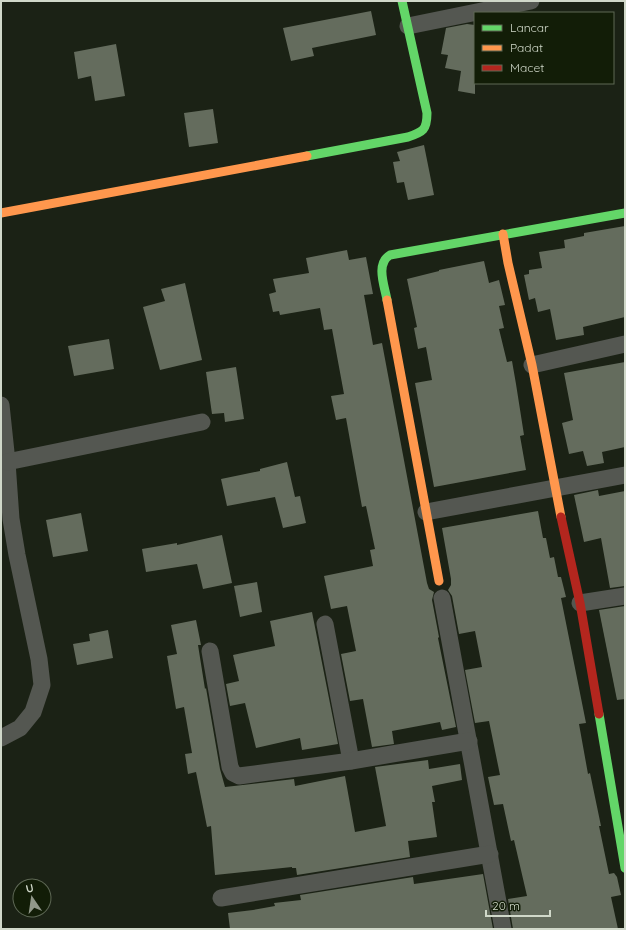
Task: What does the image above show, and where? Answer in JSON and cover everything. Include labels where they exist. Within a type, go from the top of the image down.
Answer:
[{"type":"street","points":[[1,213],[400,139],[421,133],[427,124],[427,113],[402,1]]},
{"type":"street","points":[[477,12],[531,1]]},
{"type":"street","points":[[408,26],[474,13]]},
{"type":"street","points":[[503,929],[382,272],[382,262],[387,255],[625,213]]},
{"type":"street","points":[[503,234],[532,365],[555,488],[580,603],[625,868]]},
{"type":"street","points":[[532,365],[625,344]]},
{"type":"street","points":[[1,405],[11,519],[39,659],[42,685],[33,712],[20,728],[1,738]]},
{"type":"street","points":[[7,462],[202,422]]},
{"type":"street","points":[[426,512],[625,475]]},
{"type":"street","points":[[580,603],[625,596]]},
{"type":"street","points":[[325,624],[351,761]]},
{"type":"street","points":[[210,651],[230,767],[233,773],[239,776],[351,761],[468,741]]},
{"type":"street","points":[[221,898],[490,854]]},
{"type":"building","points":[[371,11],[376,35],[312,48],[314,56],[291,61],[283,28]]},
{"type":"building","points":[[467,24],[474,25],[475,94],[458,91],[461,71],[445,68],[448,55],[441,54],[446,28]]},
{"type":"building","points":[[116,44],[125,96],[95,101],[91,76],[78,79],[74,52]]},
{"type":"building","points":[[213,109],[218,143],[189,147],[184,113]]},
{"type":"building","points":[[424,145],[434,195],[408,200],[404,182],[397,183],[393,162],[400,161],[397,152]]},
{"type":"building","points":[[625,226],[625,317],[583,327],[584,335],[556,340],[550,309],[538,312],[535,298],[529,300],[524,275],[529,274],[529,270],[542,268],[539,252],[565,248],[564,240],[584,236],[584,233]]},
{"type":"building","points":[[347,250],[349,260],[366,257],[373,294],[364,295],[373,345],[382,343],[427,583],[429,589],[434,592],[432,600],[438,638],[456,727],[442,730],[440,722],[392,731],[394,744],[372,747],[363,699],[350,701],[341,654],[356,651],[347,606],[331,609],[324,576],[373,566],[370,550],[375,549],[366,506],[362,507],[346,418],[336,420],[331,396],[344,394],[332,329],[324,330],[320,308],[280,315],[279,311],[273,312],[269,294],[276,292],[273,279],[309,273],[306,258]]},
{"type":"building","points":[[484,261],[489,283],[499,280],[505,305],[499,306],[504,328],[499,329],[507,362],[512,361],[524,435],[520,436],[526,470],[434,487],[415,383],[432,380],[426,347],[418,349],[414,328],[417,327],[407,279],[439,270]]},
{"type":"building","points":[[185,283],[202,360],[160,370],[143,307],[165,301],[161,289]]},
{"type":"building","points":[[109,339],[114,369],[74,376],[68,346]]},
{"type":"building","points":[[625,362],[625,447],[602,452],[604,463],[587,466],[583,451],[569,454],[562,423],[573,420],[564,373]]},
{"type":"building","points":[[236,367],[244,419],[225,422],[224,413],[212,414],[206,372]]},
{"type":"building","points":[[287,462],[295,497],[300,496],[306,523],[283,528],[275,497],[227,506],[221,479],[260,471],[260,469]]},
{"type":"building","points":[[598,490],[599,496],[625,491],[625,586],[610,588],[601,538],[584,542],[574,495]]},
{"type":"building","points":[[538,511],[543,538],[546,538],[550,558],[554,557],[558,577],[561,577],[566,597],[561,598],[586,723],[579,724],[588,774],[590,773],[609,874],[614,873],[617,877],[621,895],[611,897],[618,929],[513,929],[508,899],[527,896],[514,840],[511,841],[503,804],[494,805],[488,777],[500,775],[489,721],[475,723],[465,670],[482,667],[475,631],[459,634],[452,596],[448,590],[451,585],[451,579],[442,528]]},
{"type":"building","points":[[81,513],[88,551],[53,557],[46,520]]},
{"type":"building","points":[[222,535],[232,583],[203,589],[197,564],[146,572],[142,549],[177,543],[177,545]]},
{"type":"building","points":[[257,582],[262,612],[240,617],[234,586]]},
{"type":"building","points":[[625,606],[625,699],[617,700],[599,610]]},
{"type":"building","points":[[312,612],[338,744],[302,750],[300,738],[256,748],[245,703],[230,706],[226,684],[239,681],[233,655],[275,646],[270,621]]},
{"type":"building","points":[[196,620],[201,645],[198,645],[205,689],[206,688],[220,769],[225,787],[294,779],[295,786],[345,776],[355,832],[386,826],[375,767],[428,760],[429,769],[460,764],[462,780],[432,786],[435,802],[432,802],[437,837],[408,841],[410,857],[297,875],[296,868],[292,867],[215,875],[211,826],[207,827],[196,772],[188,774],[185,754],[192,753],[184,707],[176,709],[167,656],[177,654],[171,625]]},
{"type":"building","points":[[108,630],[113,658],[77,665],[73,644],[90,641],[89,634]]},
{"type":"building","points":[[483,874],[493,929],[230,929],[228,913],[275,906],[274,903],[301,900],[300,895],[413,877],[414,884]]},
{"type":"traffic: fast","points":[[307,156],[408,137],[421,132],[425,127],[427,113],[402,1]]},
{"type":"traffic: fast","points":[[387,300],[382,270],[385,259],[390,255],[625,213]]},
{"type":"traffic: fast","points":[[599,714],[625,868]]},
{"type":"traffic: slow","points":[[1,213],[307,156]]},
{"type":"traffic: slow","points":[[503,234],[508,263],[532,365],[561,517]]},
{"type":"traffic: slow","points":[[387,300],[439,581]]},
{"type":"traffic: jam","points":[[561,517],[580,603],[599,714]]}]
